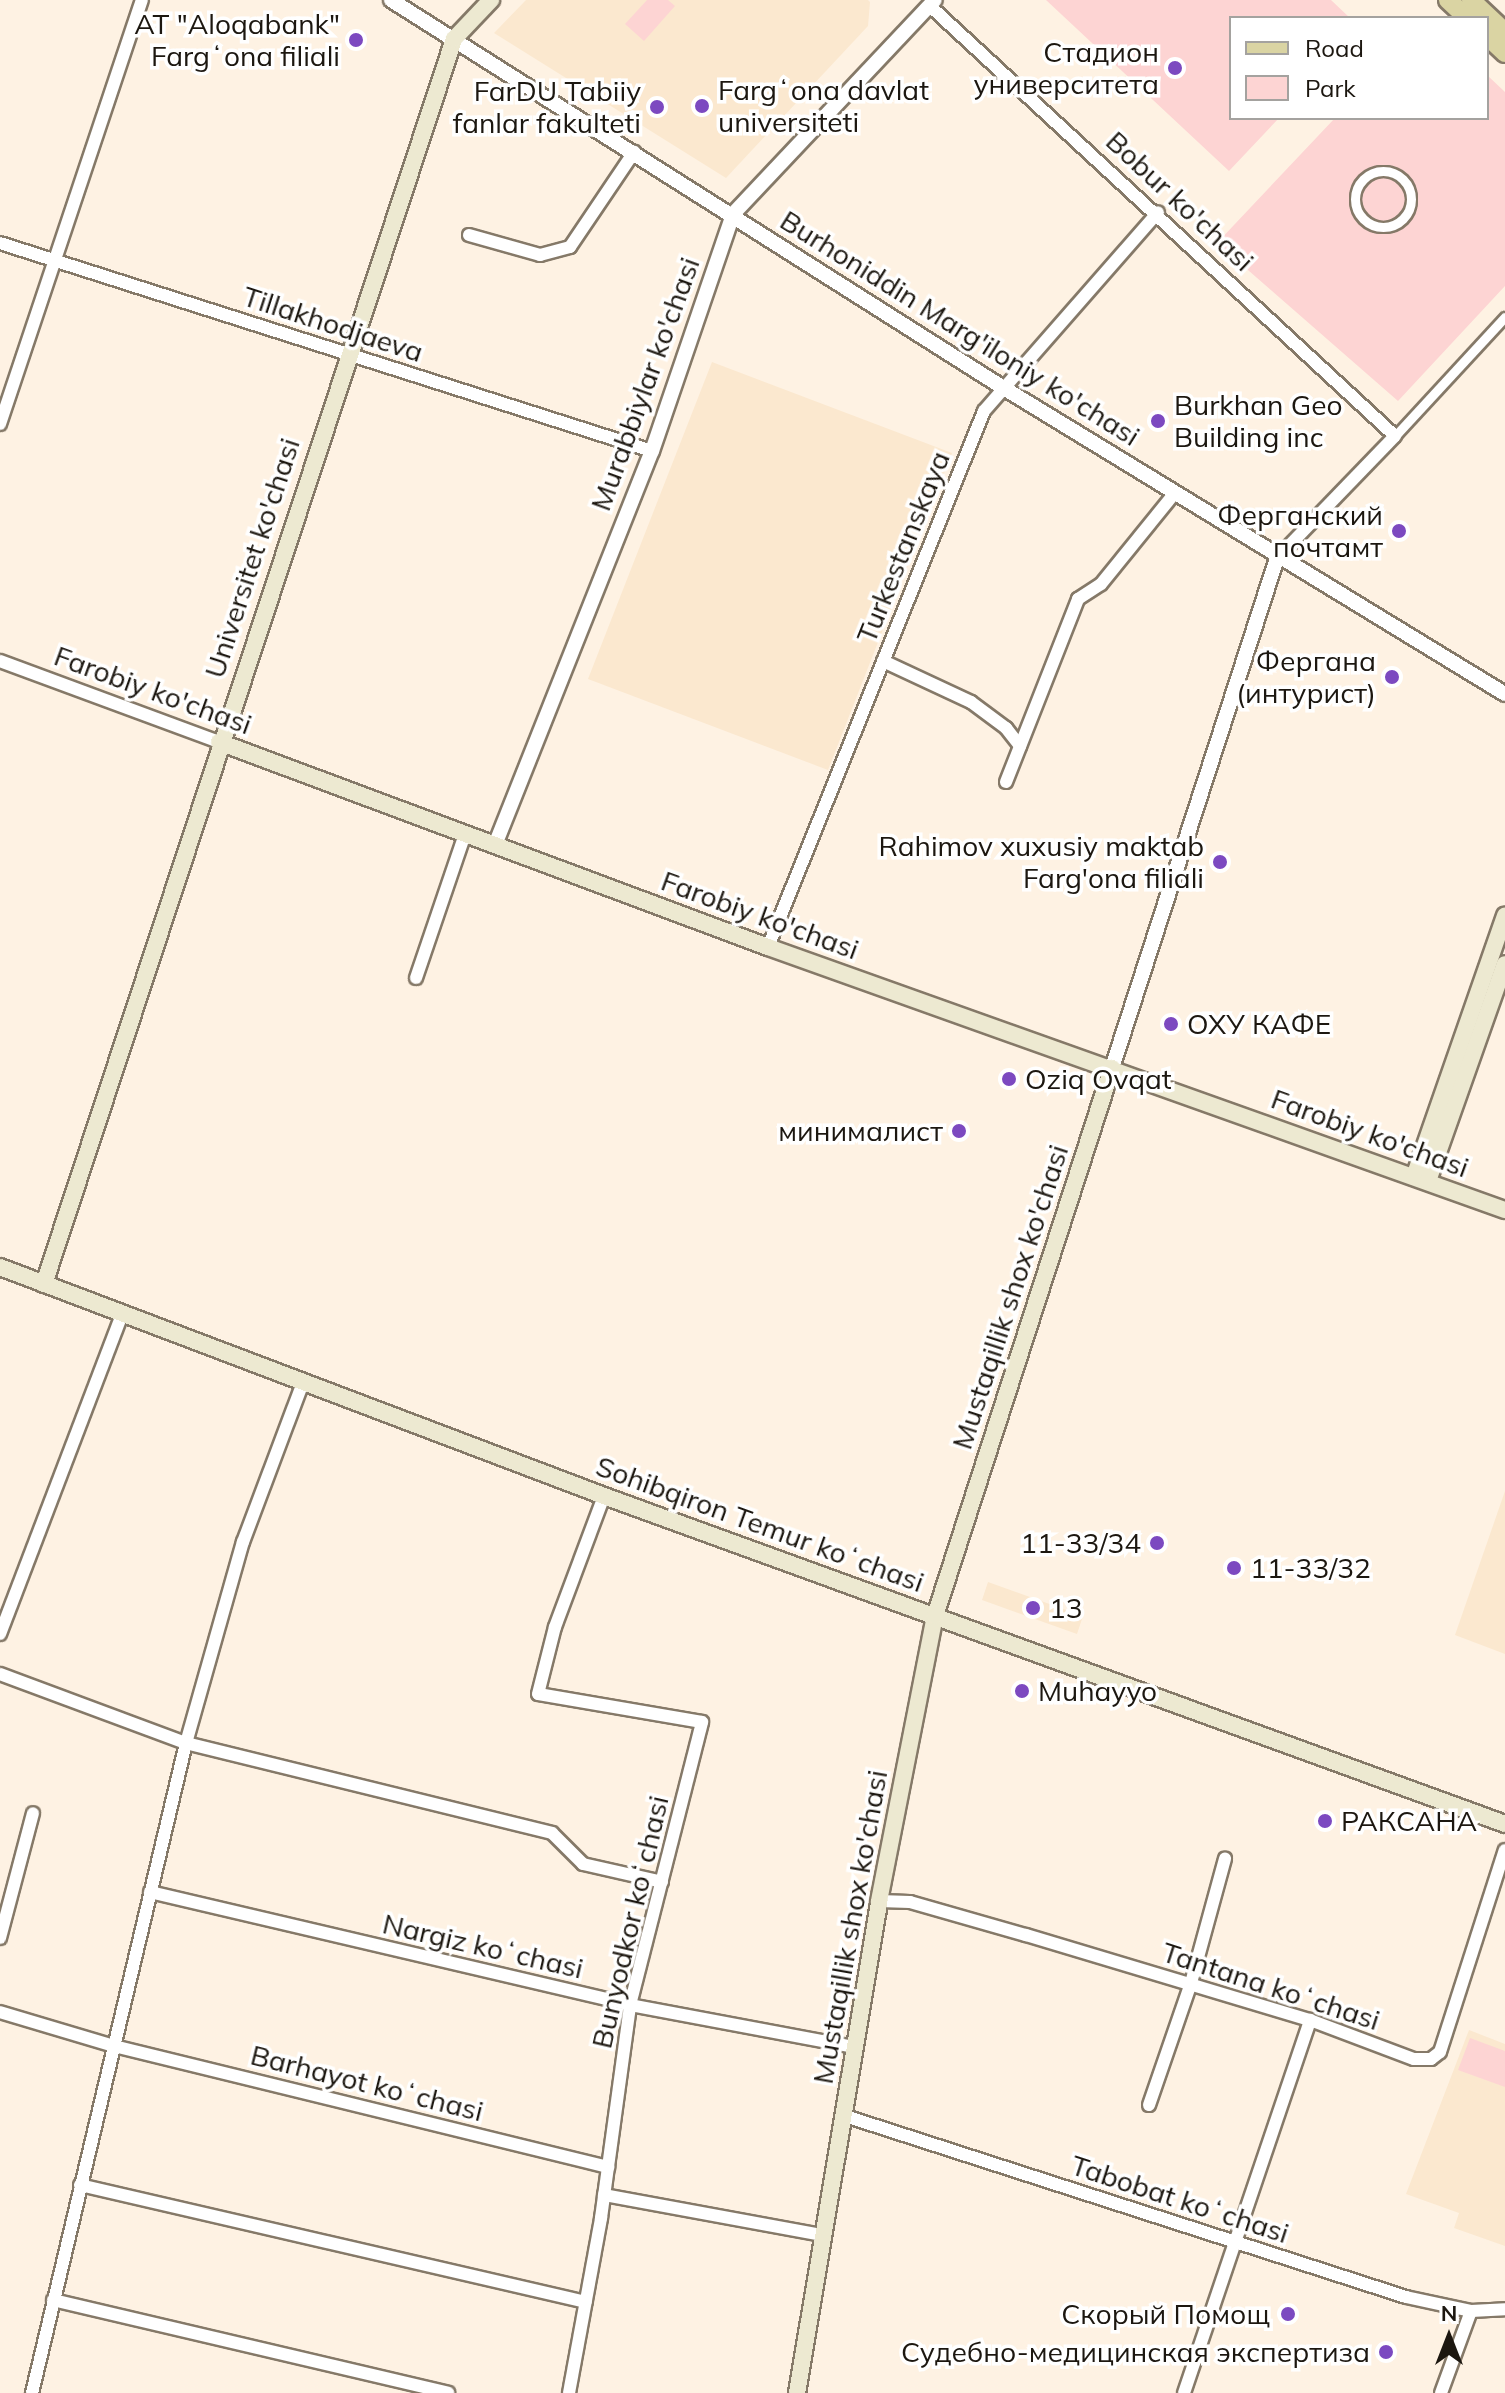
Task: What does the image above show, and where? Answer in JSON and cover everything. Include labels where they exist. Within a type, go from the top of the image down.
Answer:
[{"type":"main road","name":"Universitet ko'chasi","points":[[44,1284],[219,742],[454,39],[491,0]]},
{"type":"main road","points":[[1448,0],[1465,16]]},
{"type":"main road","points":[[1471,0],[1488,16]]},
{"type":"main road","points":[[1489,17],[1505,32]]},
{"type":"main road","points":[[1489,38],[1505,53]]},
{"type":"main road","name":"Farobiy ko'chasi","points":[[219,742],[768,947],[1505,1210]]},
{"type":"main road","points":[[1421,1179],[1505,915]]},
{"type":"main road","points":[[1421,1179],[1505,964]]},
{"type":"main road","name":"Mustaqillik shox ko'chasi","points":[[797,2393],[879,1901],[935,1616],[1112,1068]]},
{"type":"main road","name":"Sohibqiron Temur koʻchasi","points":[[0,1267],[604,1496],[1505,1824]]},
{"type":"street","points":[[0,424],[142,0]]},
{"type":"street","name":"Burhoniddin Marg'iloniy ko'chasi","points":[[391,0],[1002,387],[1277,558],[1505,694]]},
{"type":"street","name":"Bobur ko'chasi","points":[[932,3],[1395,436]]},
{"type":"street","name":"Murabbiylar ko'chasi","points":[[495,845],[652,451],[733,214],[932,3]]},
{"type":"street","points":[[469,235],[540,255],[570,247],[634,152]]},
{"type":"street","points":[[1372,173],[1398,175],[1410,189],[1410,208],[1398,222],[1371,224],[1358,211],[1359,185],[1372,173]]},
{"type":"street","name":"Turkestanskaya","points":[[768,947],[984,411],[1158,212]]},
{"type":"street","name":"Tillakhodjaeva","points":[[0,243],[652,451]]},
{"type":"street","name":"Mustaqillik shox ko'chasi","points":[[1112,1068],[1277,558],[1505,317]]},
{"type":"street","points":[[1006,782],[1078,599],[1101,584],[1174,494]]},
{"type":"street","name":"Farobiy ko'chasi","points":[[0,661],[219,742]]},
{"type":"street","points":[[883,661],[971,702],[1006,728],[1020,746]]},
{"type":"street","points":[[416,978],[465,834]]},
{"type":"street","points":[[0,1634],[122,1314]]},
{"type":"street","points":[[32,2393],[186,1743],[243,1542],[303,1382]]},
{"type":"street","name":"Bunyodkor koʻchasi","points":[[569,2393],[604,2195],[630,2005],[702,1722],[538,1694],[555,1627],[604,1496]]},
{"type":"street","points":[[0,1674],[186,1743],[552,1833],[583,1864],[662,1882]]},
{"type":"street","points":[[0,1938],[33,1813]]},
{"type":"street","name":"Tantana koʻchasi","points":[[879,1901],[910,1902],[1310,2020],[1414,2059],[1431,2059],[1440,2052],[1505,1850]]},
{"type":"street","points":[[1149,2105],[1191,1983],[1225,1859]]},
{"type":"street","name":"Nargiz koʻchasi","points":[[150,1892],[630,2005],[854,2047]]},
{"type":"street","name":"Barhayot koʻchasi","points":[[0,2012],[114,2046],[608,2167]]},
{"type":"street","points":[[1184,2393],[1310,2020]]},
{"type":"street","name":"Tabobat koʻchasi","points":[[845,2116],[1406,2297],[1471,2311],[1505,2309]]},
{"type":"street","points":[[80,2185],[586,2302]]},
{"type":"street","points":[[604,2195],[823,2235]]},
{"type":"street","points":[[53,2300],[448,2393]]},
{"type":"street","points":[[1441,2393],[1471,2311]]},
{"type":"shaded area","name":"Fargʻona davlat universiteti","points":[[526,0],[870,2],[868,26],[726,178],[494,33]]},
{"type":"shaded area","points":[[712,362],[952,453],[828,770],[588,679]]},
{"type":"shaded area","points":[[1505,1491],[1505,1654],[1455,1635]]},
{"type":"shaded area","name":"13","points":[[988,1582],[1083,1616],[1077,1634],[982,1600]]},
{"type":"shaded area","points":[[1469,2030],[1505,2044],[1505,2246],[1454,2228],[1459,2213],[1406,2194]]},
{"type":"green space","points":[[647,0],[668,0],[675,6],[644,41],[625,24]]},
{"type":"green space","name":"Стадион университета","points":[[1046,0],[1331,0],[1348,16],[1229,16],[1229,120],[1277,120],[1229,171]]},
{"type":"green space","points":[[1489,77],[1505,92],[1505,286],[1398,401],[1217,243],[1333,120],[1489,120]]},
{"type":"green space","points":[[1470,2038],[1505,2051],[1505,2087],[1458,2070]]},
{"type":"place","name":"AT \"Aloqabank\" Fargʻona filiali","points":[[356,40]]},
{"type":"place","name":"Стадион университета","points":[[1175,68]]},
{"type":"place","name":"Fargʻona davlat universiteti","points":[[702,106]]},
{"type":"place","name":"FarDU Tabiiy fanlar fakulteti","points":[[657,107]]},
{"type":"place","name":"Burkhan Geo Building inc","points":[[1158,421]]},
{"type":"place","name":"Ферганский почтамт","points":[[1399,531]]},
{"type":"place","name":"Фергана (интурист)","points":[[1392,677]]},
{"type":"place","name":"Rahimov xuxusiy maktab Farg'ona filiali","points":[[1220,862]]},
{"type":"place","name":"ОХУ КАФЕ","points":[[1171,1024]]},
{"type":"place","name":"Oziq Ovqat","points":[[1009,1079]]},
{"type":"place","name":"минималист","points":[[959,1131]]},
{"type":"place","name":"11-33/34","points":[[1157,1543]]},
{"type":"place","name":"11-33/32","points":[[1234,1568]]},
{"type":"place","name":"13","points":[[1033,1608]]},
{"type":"place","name":"Muhayyo","points":[[1022,1691]]},
{"type":"place","name":"РАКСАНА","points":[[1325,1821]]},
{"type":"place","name":"Скорый Помощ","points":[[1288,2314]]},
{"type":"place","name":"Судебно-медицинская экспертиза","points":[[1386,2352]]}]
